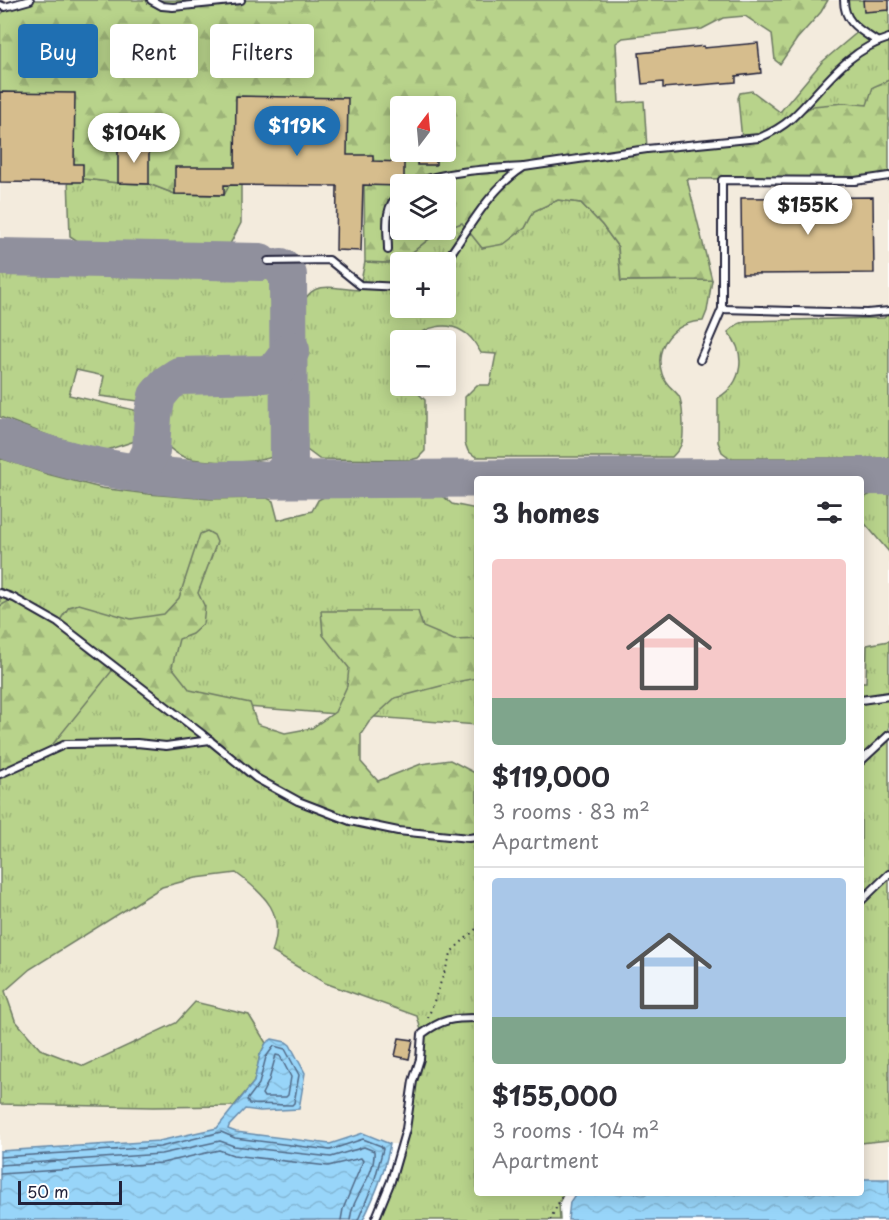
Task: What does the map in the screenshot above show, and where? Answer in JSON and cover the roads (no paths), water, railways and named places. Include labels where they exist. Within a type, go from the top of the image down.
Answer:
[{"type":"lane","points":[[0,5],[5,7],[30,0]]},
{"type":"lane","points":[[151,0],[162,6],[173,7],[241,0]]},
{"type":"lane","points":[[844,0],[844,12],[850,21],[878,42]]},
{"type":"lane","points":[[456,174],[647,149],[759,138],[775,131],[790,120],[844,63],[878,42],[889,38]]},
{"type":"lane","points":[[452,252],[496,189],[524,166]]},
{"type":"lane","points":[[700,360],[722,309],[722,180],[855,181],[889,176]]},
{"type":"lane","points":[[388,250],[388,209],[390,205]]},
{"type":"lane","points":[[268,261],[328,260],[360,285],[390,286]]},
{"type":"lane","points":[[722,309],[867,313],[889,311]]},
{"type":"lane","points":[[0,593],[14,598],[58,623],[256,778],[298,801],[350,821],[398,831],[474,837]]},
{"type":"lane","points":[[864,700],[889,696]]},
{"type":"lane","points":[[864,758],[889,735]]},
{"type":"lane","points":[[0,774],[66,744],[137,743],[166,746],[210,740]]},
{"type":"lane","points":[[864,898],[889,874]]},
{"type":"lane","points":[[375,1220],[391,1182],[406,1129],[420,1059],[422,1034],[435,1024],[450,1018],[474,1018]]},
{"type":"water","points":[[272,1039],[290,1045],[305,1073],[299,1109],[260,1111],[245,1109],[228,1129],[236,1132],[330,1144],[363,1133],[390,1144],[379,1183],[363,1220],[0,1220],[0,1151],[159,1141],[217,1128],[254,1082],[260,1055],[266,1043]]},
{"type":"water","points":[[864,1179],[889,1179],[889,1220],[568,1220],[570,1202],[574,1196],[864,1196]]}]
